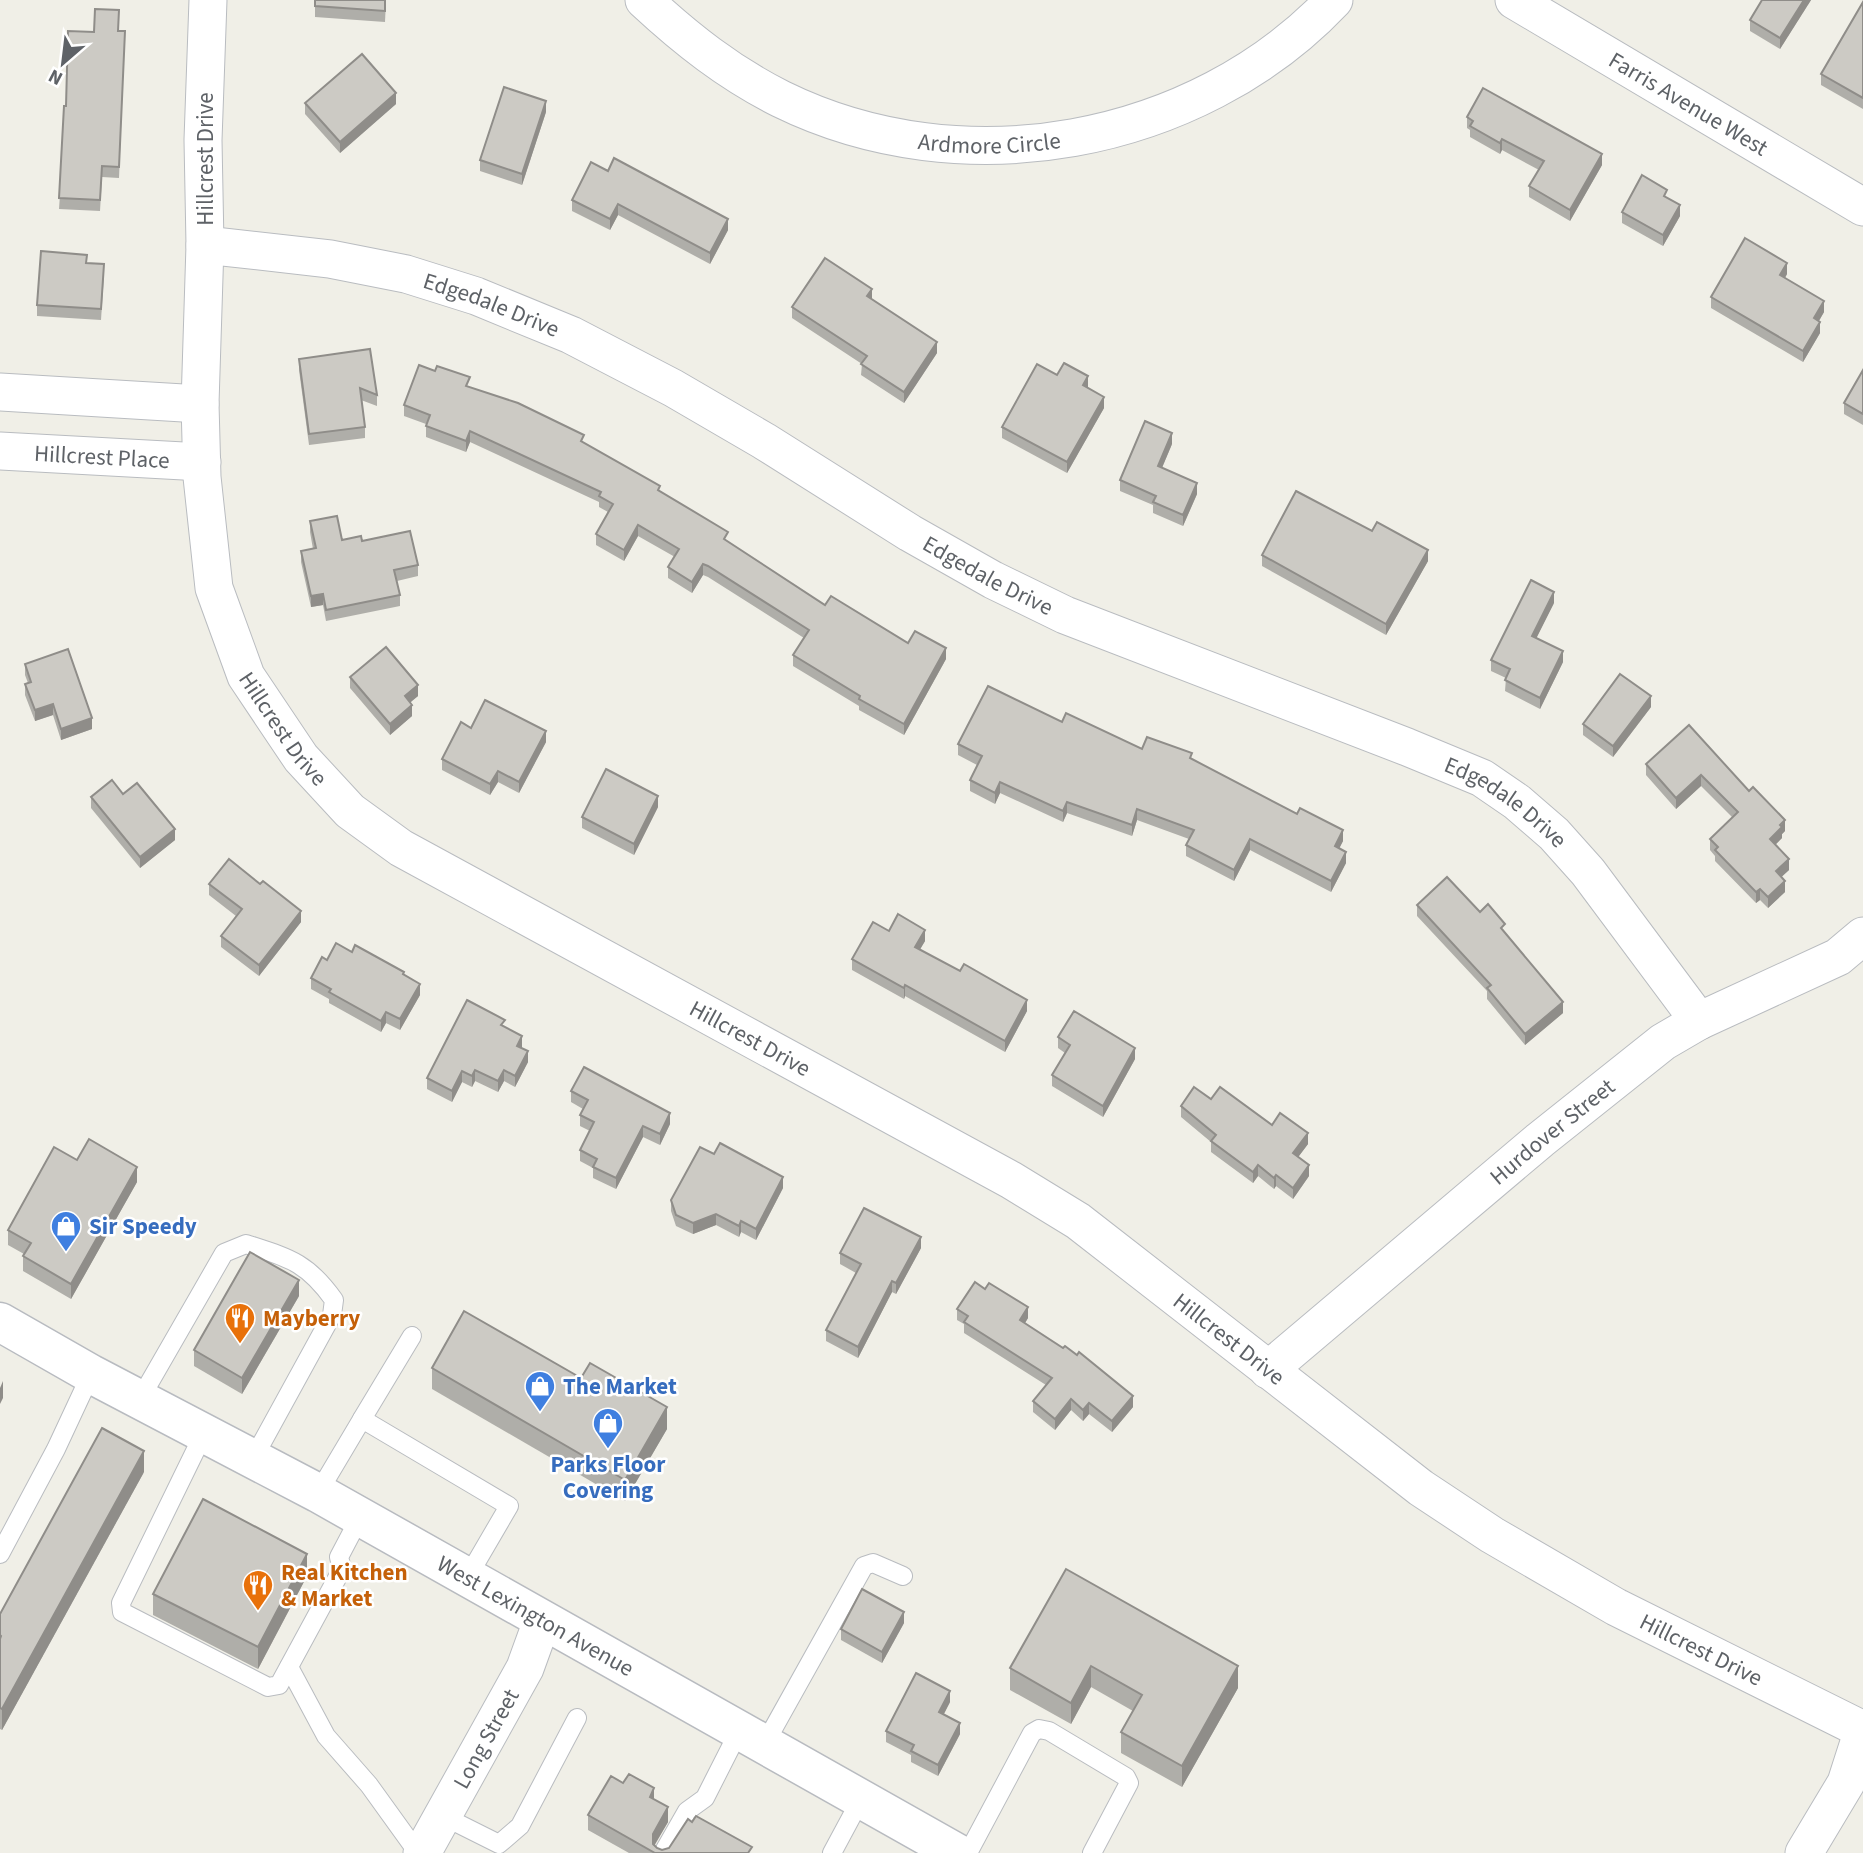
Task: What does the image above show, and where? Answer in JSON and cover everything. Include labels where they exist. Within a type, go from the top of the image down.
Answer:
[{"type":"street","name":"Hillcrest Drive","points":[[208,0],[203,140],[205,245],[200,404],[202,462],[214,588],[246,676],[301,758],[350,811],[401,848],[1045,1200],[1079,1221],[1143,1269],[1421,1488],[1492,1535],[1616,1607],[1863,1730]]},
{"type":"street","name":"Ardmore Circle","points":[[643,0],[685,38],[732,72],[782,99],[835,121],[891,136],[948,144],[1005,146],[1062,141],[1118,129],[1172,110],[1224,85],[1272,55],[1316,19],[1334,0]]},
{"type":"street","name":"Farris Avenue West","points":[[1514,0],[1863,207]]},
{"type":"street","name":"Edgedale Drive","points":[[205,245],[331,259],[406,274],[476,296],[571,335],[673,388],[764,441],[910,533],[993,580],[1053,609],[1175,659],[1482,778],[1517,802],[1545,826],[1588,872],[1699,1021]]},
{"type":"street","points":[[0,392],[200,404]]},
{"type":"street","name":"Hillcrest Place","points":[[0,451],[202,462]]},
{"type":"street","name":"Hurdover Street","points":[[1268,1370],[1663,1042],[1699,1021],[1855,955]]},
{"type":"street","name":"West Lexington Avenue","points":[[0,1322],[91,1374],[318,1493],[957,1853]]},
{"type":"street","name":"Long Street","points":[[420,1853],[524,1668],[542,1621]]},
{"type":"street","points":[[1804,1853],[1846,1783],[1863,1730]]},
{"type":"lane","points":[[139,1399],[225,1253],[246,1244],[291,1259],[319,1278],[334,1300],[332,1315],[253,1459]]},
{"type":"lane","points":[[318,1493],[412,1336]]},
{"type":"lane","points":[[0,1553],[56,1449],[91,1374]]},
{"type":"lane","points":[[362,1419],[509,1506],[467,1578]]},
{"type":"lane","points":[[204,1433],[121,1602],[122,1612],[268,1687],[279,1685],[342,1569],[339,1556],[360,1517]]},
{"type":"lane","points":[[663,1853],[687,1811],[705,1798],[752,1738],[864,1566],[873,1563],[903,1576]]},
{"type":"lane","points":[[289,1667],[326,1736],[369,1785],[420,1853]]},
{"type":"lane","points":[[443,1816],[499,1844],[520,1826],[577,1718]]},
{"type":"lane","points":[[968,1853],[1032,1733],[1039,1728],[1049,1731],[1115,1770],[1126,1777],[1129,1783],[1092,1853]]},
{"type":"lane","points":[[832,1853],[861,1799]]},
{"type":"building","points":[[315,0],[385,0],[385,11],[315,6]]},
{"type":"building","points":[[1762,0],[1804,0],[1780,38],[1750,20]]},
{"type":"building","points":[[1863,2],[1863,98],[1821,74]]},
{"type":"building","points":[[95,9],[119,10],[118,31],[125,31],[119,167],[102,166],[100,200],[59,198],[68,31],[94,32]]},
{"type":"building","points":[[362,54],[396,93],[340,142],[305,103]]},
{"type":"building","points":[[504,87],[546,101],[522,174],[480,160]]},
{"type":"building","points":[[1483,88],[1602,154],[1570,210],[1529,186],[1544,161],[1502,139],[1500,143],[1470,126],[1473,121],[1467,117]]},
{"type":"building","points":[[614,158],[728,219],[710,253],[618,204],[610,219],[572,200],[591,162],[608,171]]},
{"type":"building","points":[[1642,175],[1667,190],[1664,196],[1680,205],[1663,235],[1622,212]]},
{"type":"building","points":[[1745,238],[1787,263],[1780,275],[1824,301],[1814,318],[1820,322],[1803,351],[1711,297]]},
{"type":"building","points":[[41,251],[87,255],[86,263],[104,264],[101,309],[37,305]]},
{"type":"building","points":[[825,258],[872,289],[867,296],[937,342],[904,392],[861,364],[867,356],[792,307]]},
{"type":"building","points":[[370,349],[377,395],[360,388],[365,427],[309,434],[299,359]]},
{"type":"building","points":[[1064,363],[1088,376],[1083,385],[1104,397],[1067,462],[1002,427],[1037,364],[1057,375]]},
{"type":"building","points":[[419,365],[435,371],[437,366],[470,377],[466,386],[518,403],[584,435],[581,441],[660,486],[658,490],[728,532],[724,539],[825,605],[831,596],[908,643],[915,631],[946,648],[904,724],[859,699],[860,696],[793,655],[809,630],[708,566],[703,564],[692,582],[668,567],[679,549],[638,525],[624,550],[596,534],[613,504],[599,496],[601,492],[470,431],[466,441],[426,426],[430,415],[404,405]]},
{"type":"building","points":[[1863,370],[1863,414],[1844,403]]},
{"type":"building","points":[[1145,421],[1172,433],[1158,466],[1197,483],[1183,515],[1153,502],[1156,496],[1120,480]]},
{"type":"building","points":[[1296,491],[1372,531],[1377,522],[1428,550],[1386,624],[1262,555]]},
{"type":"building","points":[[337,516],[342,540],[361,536],[362,541],[410,531],[418,565],[394,570],[400,595],[326,610],[323,594],[311,596],[301,551],[316,548],[310,521]]},
{"type":"building","points":[[1531,580],[1554,592],[1532,636],[1563,651],[1540,698],[1505,680],[1510,669],[1491,660]]},
{"type":"building","points":[[386,647],[418,685],[405,696],[412,705],[390,724],[350,677]]},
{"type":"building","points":[[68,649],[92,718],[61,729],[53,704],[35,710],[25,684],[31,682],[25,664]]},
{"type":"building","points":[[1620,674],[1651,696],[1613,746],[1583,724]]},
{"type":"building","points":[[988,686],[1062,722],[1066,713],[1142,749],[1147,737],[1192,753],[1190,758],[1297,814],[1300,808],[1343,830],[1335,846],[1346,852],[1331,881],[1250,839],[1234,870],[1186,845],[1194,830],[1137,809],[1132,825],[1067,802],[1063,811],[1000,782],[995,793],[970,780],[982,756],[958,744]]},
{"type":"building","points":[[485,700],[546,731],[519,782],[498,771],[490,784],[442,759],[461,722],[471,728]]},
{"type":"building","points":[[1689,725],[1749,791],[1753,787],[1785,820],[1770,839],[1789,859],[1776,871],[1785,881],[1768,897],[1760,889],[1756,892],[1715,850],[1718,847],[1710,839],[1738,812],[1701,775],[1676,798],[1646,764]]},
{"type":"building","points":[[606,769],[658,796],[634,844],[582,817]]},
{"type":"building","points":[[112,780],[123,794],[137,783],[175,829],[140,857],[91,797]]},
{"type":"building","points":[[229,859],[260,884],[263,881],[301,911],[259,965],[221,936],[242,909],[209,884]]},
{"type":"building","points":[[1447,877],[1480,912],[1488,904],[1505,924],[1501,928],[1563,1002],[1525,1034],[1487,988],[1491,985],[1417,905]]},
{"type":"building","points":[[898,914],[925,930],[915,947],[960,971],[964,964],[1027,1000],[1005,1041],[905,985],[904,988],[852,959],[873,922],[889,931]]},
{"type":"building","points":[[336,943],[352,952],[355,945],[420,984],[400,1019],[386,1012],[381,1021],[329,992],[331,989],[311,978],[322,957],[327,960]]},
{"type":"building","points":[[467,1000],[505,1020],[501,1025],[522,1036],[517,1046],[528,1051],[515,1076],[504,1070],[498,1081],[475,1070],[472,1076],[462,1071],[452,1091],[427,1078]]},
{"type":"building","points":[[1074,1011],[1135,1048],[1103,1106],[1052,1075],[1070,1045],[1058,1037]]},
{"type":"building","points":[[584,1067],[670,1113],[660,1134],[643,1126],[616,1178],[593,1167],[597,1159],[580,1150],[594,1122],[580,1115],[588,1100],[571,1091]]},
{"type":"building","points":[[1194,1087],[1211,1099],[1220,1087],[1272,1125],[1280,1113],[1308,1133],[1293,1153],[1309,1165],[1293,1188],[1258,1165],[1253,1172],[1211,1141],[1216,1135],[1181,1106]]},
{"type":"building","points":[[89,1139],[137,1167],[71,1284],[23,1256],[31,1243],[8,1230],[54,1147],[77,1160]]},
{"type":"building","points":[[720,1143],[783,1177],[756,1229],[741,1221],[739,1226],[716,1214],[693,1223],[676,1215],[671,1200],[700,1147],[714,1154]]},
{"type":"building","points":[[864,1208],[921,1237],[896,1283],[892,1281],[858,1347],[826,1330],[861,1264],[840,1253]]},
{"type":"building","points":[[250,1252],[299,1280],[242,1378],[194,1350]]},
{"type":"building","points":[[975,1282],[985,1289],[989,1283],[1028,1307],[1020,1320],[1063,1348],[1065,1346],[1077,1355],[1079,1352],[1133,1396],[1112,1421],[1089,1403],[1083,1410],[1071,1399],[1055,1419],[1033,1401],[1052,1378],[964,1322],[968,1316],[957,1309]]},
{"type":"building","points":[[464,1311],[581,1378],[590,1363],[667,1407],[625,1480],[432,1368]]},
{"type":"building","points":[[102,1428],[144,1451],[2,1709],[0,1614]]},
{"type":"building","points":[[203,1499],[307,1554],[258,1647],[153,1594]]},
{"type":"building","points":[[1066,1569],[1238,1666],[1182,1766],[1121,1732],[1142,1695],[1091,1666],[1071,1703],[1010,1668]]},
{"type":"building","points":[[862,1589],[904,1612],[882,1652],[841,1629]]},
{"type":"building","points":[[916,1673],[950,1691],[939,1712],[960,1723],[938,1765],[911,1751],[914,1745],[886,1731]]},
{"type":"building","points":[[629,1774],[654,1788],[650,1797],[668,1807],[653,1834],[653,1844],[657,1848],[669,1848],[688,1819],[692,1822],[696,1816],[752,1847],[748,1853],[655,1853],[588,1815],[611,1776],[623,1783]]},
{"type":"place","name":"Sir Speedy","points":[[66,1253]]},
{"type":"place","name":"Mayberry","points":[[240,1345]]},
{"type":"place","name":"The Market","points":[[540,1413]]},
{"type":"place","name":"Parks Floor Covering","points":[[608,1450]]},
{"type":"place","name":"Real Kitchen & Market","points":[[258,1612]]}]
